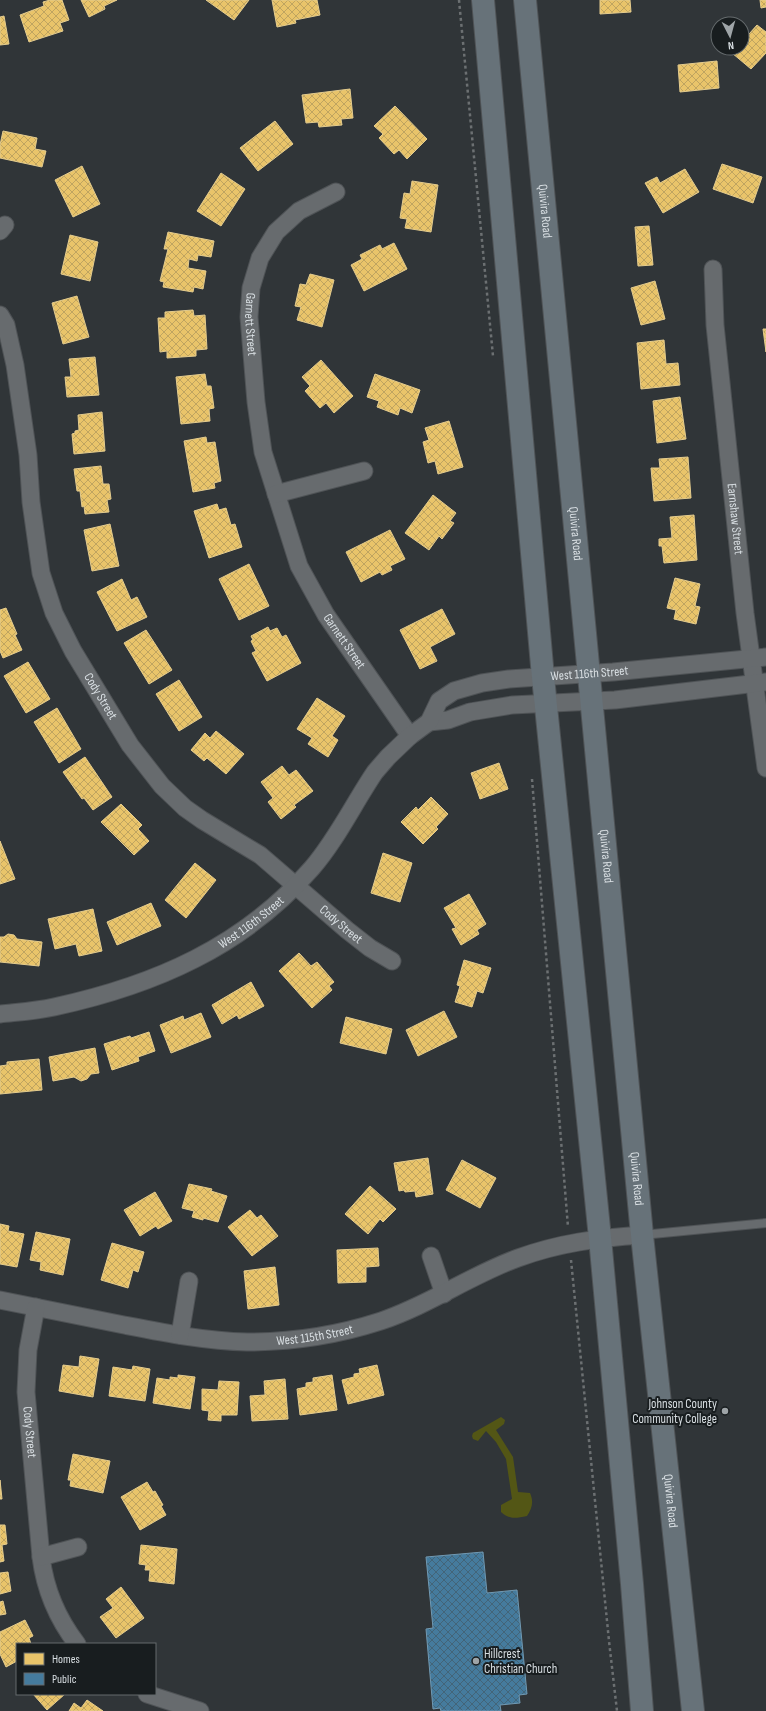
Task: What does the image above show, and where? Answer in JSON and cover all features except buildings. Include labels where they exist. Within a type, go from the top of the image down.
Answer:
[{"type":"main road","points":[[483,0],[546,703],[600,1238],[632,1584],[642,1711]]},
{"type":"main road","name":"Quivira Road","points":[[525,0],[590,701],[642,1235],[693,1711]]},
{"type":"street","name":"Garnett Street","points":[[336,192],[299,211],[276,232],[260,258],[251,288],[248,317],[256,402],[263,452],[299,566],[326,615],[410,736]]},
{"type":"street","name":"Earnshaw Street","points":[[713,270],[714,325],[758,658],[766,768]]},
{"type":"street","name":"Cody Street","points":[[0,315],[6,325],[15,365],[28,455],[31,502],[41,573],[54,613],[73,651],[130,745],[162,786],[185,808],[202,820],[260,854],[347,930],[370,948],[392,961]]},
{"type":"street","points":[[276,494],[364,471]]},
{"type":"street","name":"West 116th Street","points":[[0,1014],[52,1008],[117,992],[166,973],[204,955],[240,934],[296,885],[313,866],[375,772],[410,736],[429,722],[439,701],[454,691],[482,683],[509,679],[588,674],[758,658]]},
{"type":"street","name":"West 116th Street","points":[[429,722],[448,720],[470,712],[505,706],[615,700],[760,683]]},
{"type":"street","name":"West 115th Street","points":[[0,1300],[213,1340],[248,1342],[299,1339],[326,1335],[382,1320],[444,1294],[517,1258],[570,1243],[600,1238],[642,1235]]},
{"type":"street","points":[[431,1256],[444,1294]]},
{"type":"street","points":[[180,1335],[189,1282]]},
{"type":"street","name":"Cody Street","points":[[36,1307],[28,1350],[26,1392],[43,1574],[54,1606],[64,1626],[76,1643]]},
{"type":"street","points":[[41,1557],[78,1547]]},
{"type":"street","points":[[150,1695],[200,1711]]},
{"type":"lane","points":[[642,1235],[766,1223]]},
{"type":"path","points":[[459,0],[494,363]]},
{"type":"path","points":[[531,776],[570,1243],[608,1641],[618,1711]]},
{"type":"shaded area","points":[[501,1417],[505,1420],[504,1424],[496,1430],[513,1457],[518,1492],[530,1493],[532,1499],[532,1505],[527,1516],[516,1518],[504,1515],[501,1512],[501,1505],[512,1499],[506,1459],[496,1442],[486,1431],[478,1441],[473,1439],[472,1436],[473,1433]]},
{"type":"place","name":"Johnson County Community College","points":[[725,1411]]},
{"type":"place","name":"Hillcrest Christian Church","points":[[476,1661]]}]
